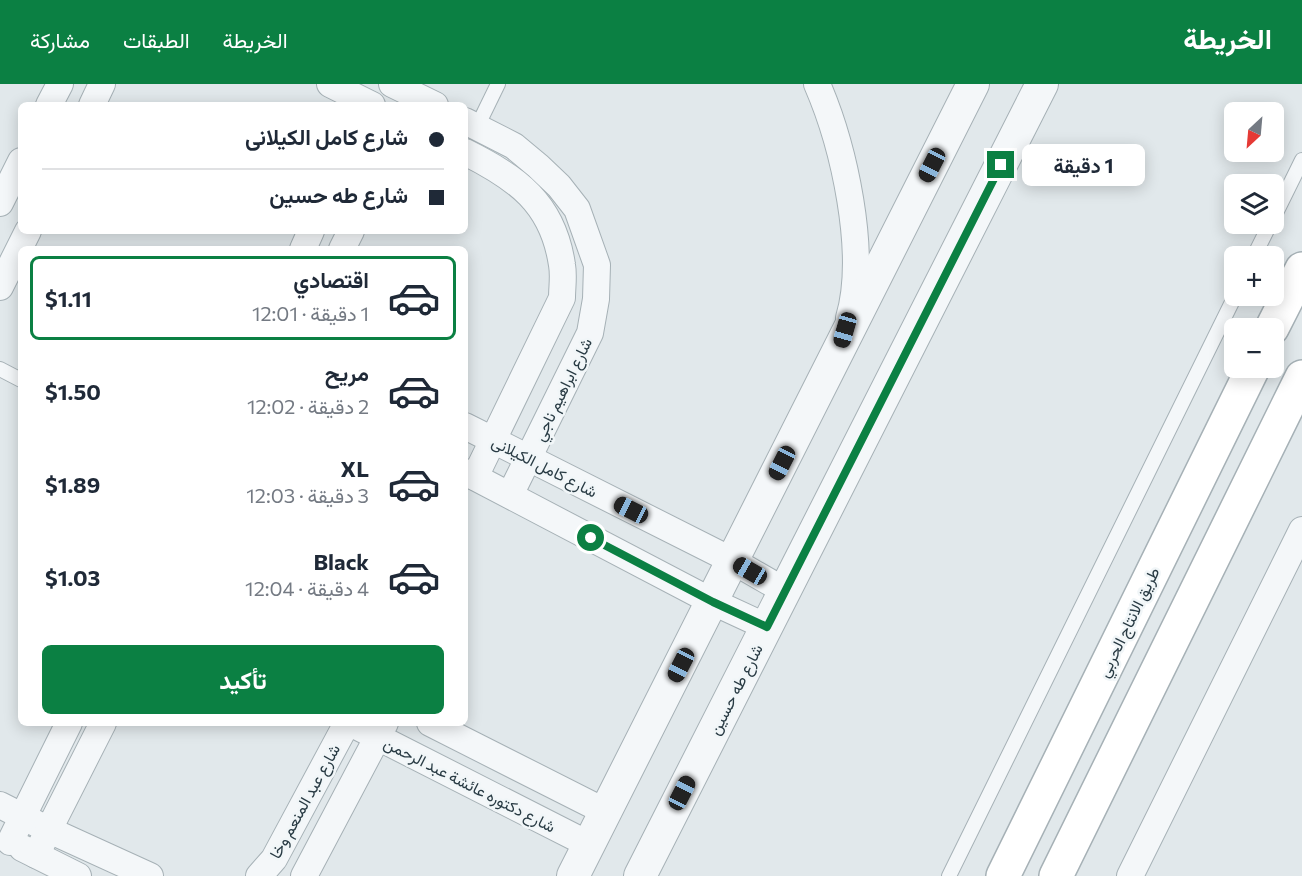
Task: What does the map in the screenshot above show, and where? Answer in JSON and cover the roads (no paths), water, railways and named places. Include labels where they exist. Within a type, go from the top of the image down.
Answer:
[{"type":"main road","points":[[1277,318],[1302,269]]},
{"type":"main road","points":[[1056,876],[1302,377]]},
{"type":"main road","name":"طريق الانتاج الحربي","points":[[1003,876],[1248,378]]},
{"type":"street","points":[[51,102],[60,84]]},
{"type":"street","points":[[93,102],[102,84]]},
{"type":"street","points":[[330,84],[367,102]]},
{"type":"street","points":[[375,102],[384,84]]},
{"type":"street","points":[[392,84],[423,102]]},
{"type":"street","points":[[818,84],[839,147],[849,196],[855,247],[855,298],[841,346]]},
{"type":"street","points":[[573,876],[973,84]]},
{"type":"street","name":"شارع طه حسين","points":[[640,876],[1042,84]]},
{"type":"street","name":"شارع ابراهيم ناجي","points":[[471,124],[514,146],[559,186],[577,209],[597,265],[596,299],[590,333],[510,495]]},
{"type":"street","points":[[468,153],[498,168],[523,186],[542,210],[556,237],[562,267],[562,298],[494,441],[470,474],[713,602],[767,627]]},
{"type":"street","points":[[0,203],[18,167]]},
{"type":"street","points":[[0,288],[18,251]]},
{"type":"street","name":"شارع كامل الكيلانى","points":[[468,428],[733,561],[785,591]]},
{"type":"street","points":[[1130,876],[1302,530]]},
{"type":"street","points":[[68,726],[23,816],[5,839],[78,876]]},
{"type":"street","points":[[36,855],[101,726]]},
{"type":"street","name":"شارع عبد المنعم وخا","points":[[259,876],[274,859],[346,726]]},
{"type":"street","name":"شارع دكتوره عائشة عبد الرحمن","points":[[363,726],[382,730],[590,845]]},
{"type":"street","points":[[436,726],[606,812]]},
{"type":"street","name":"شارع عبد المنعم وخا","points":[[304,876],[382,730]]},
{"type":"street","points":[[0,804],[49,830],[150,876]]},
{"type":"lane","points":[[471,124],[498,84]]},
{"type":"lane","points":[[1284,197],[1302,160]]},
{"type":"lane","points":[[949,876],[1230,306]]},
{"type":"lane","points":[[0,369],[18,378]]}]
